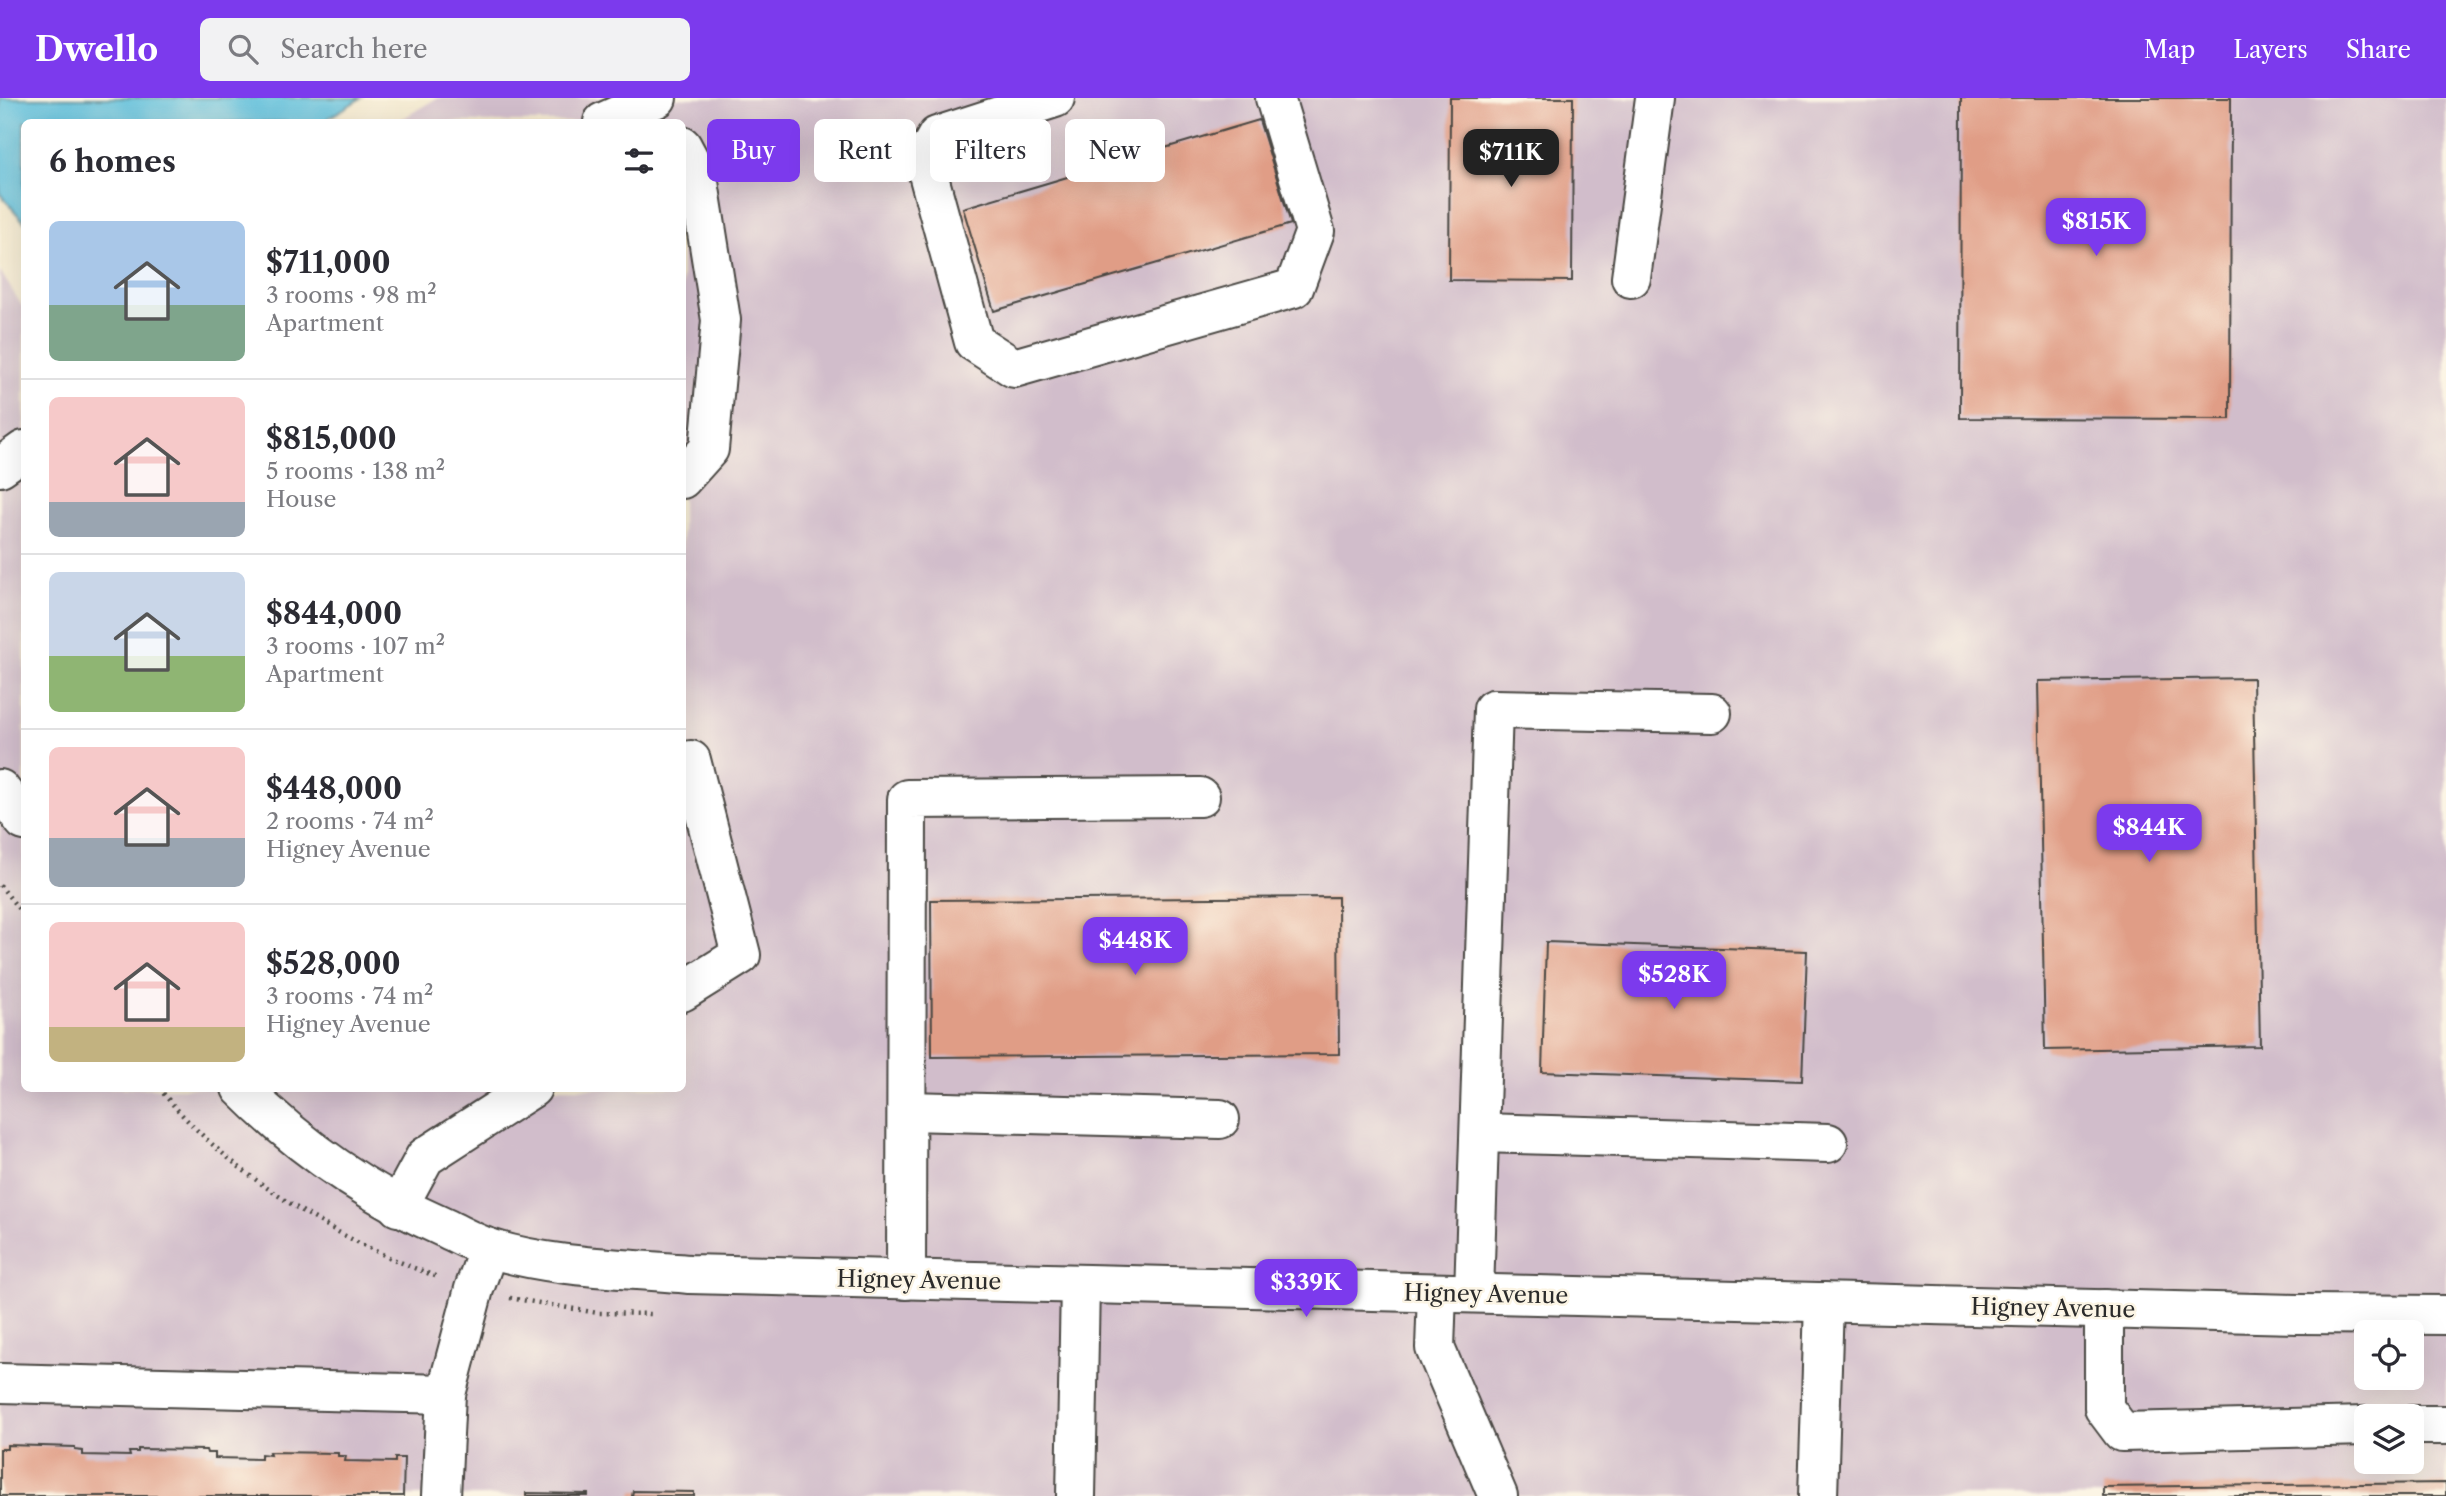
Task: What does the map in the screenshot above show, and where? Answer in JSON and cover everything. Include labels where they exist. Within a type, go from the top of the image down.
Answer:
[{"type":"street","points":[[610,119],[657,98],[668,119]]},
{"type":"street","points":[[1055,98],[937,136],[924,159],[974,342],[1014,368],[1294,288],[1315,231],[1275,98]]},
{"type":"street","points":[[1630,278],[1655,98]]},
{"type":"street","points":[[686,154],[698,176],[721,320],[709,449],[686,475]]},
{"type":"street","points":[[0,467],[21,452]]},
{"type":"street","points":[[1474,1293],[1493,709],[1712,713]]},
{"type":"street","points":[[686,989],[741,955],[691,760]]},
{"type":"street","points":[[0,789],[21,817]]},
{"type":"street","points":[[906,1280],[907,800],[1200,797]]},
{"type":"street","name":"Higney Avenue","points":[[245,1092],[275,1122],[337,1170],[398,1207],[489,1248],[539,1259],[688,1274],[2446,1315]]},
{"type":"street","points":[[398,1207],[425,1157],[526,1092]]},
{"type":"street","points":[[907,1111],[1220,1119]]},
{"type":"street","points":[[1480,1133],[1828,1143]]},
{"type":"street","points":[[441,1496],[446,1394],[474,1289],[489,1248]]},
{"type":"street","points":[[1076,1496],[1080,1284]]},
{"type":"street","points":[[1437,1293],[1435,1348],[1498,1496]]},
{"type":"street","points":[[1818,1496],[1824,1302]]},
{"type":"street","points":[[2104,1309],[2104,1408],[2122,1432],[2354,1426]]},
{"type":"street","points":[[0,1384],[446,1394]]},
{"type":"street","points":[[2424,1425],[2446,1425]]},
{"type":"path","points":[[0,885],[21,912]]},
{"type":"shaded area","points":[[437,98],[2446,98],[2446,1496],[0,1496],[0,271],[21,304],[21,1092],[686,1092],[686,119],[402,119]]},
{"type":"water","points":[[0,98],[361,98],[327,119],[21,119],[21,218],[0,194]]},
{"type":"building","points":[[1450,98],[1573,98],[1572,281],[1449,280]]},
{"type":"building","points":[[1961,98],[2231,98],[2230,419],[1960,418]]},
{"type":"building","points":[[1259,120],[1291,224],[994,311],[963,208],[1065,178],[1065,182],[1165,182],[1165,148]]},
{"type":"building","points":[[2253,678],[2260,1046],[2045,1050],[2038,681]]},
{"type":"building","points":[[1338,897],[1339,1054],[932,1057],[931,900]]},
{"type":"building","points":[[1546,942],[1807,951],[1802,1081],[1542,1072]]},
{"type":"building","points":[[7,1445],[75,1447],[75,1450],[83,1451],[83,1455],[130,1456],[129,1452],[138,1452],[138,1449],[206,1450],[207,1453],[215,1453],[215,1458],[261,1459],[261,1454],[270,1455],[269,1452],[338,1453],[338,1456],[346,1456],[345,1461],[395,1462],[395,1458],[404,1458],[403,1496],[0,1496],[0,1449],[7,1449]]},
{"type":"building","points":[[2446,1483],[2446,1496],[2103,1496],[2103,1487]]},
{"type":"building","points":[[633,1491],[694,1492],[694,1496],[632,1496]]},
{"type":"building","points":[[526,1493],[588,1494],[588,1496],[526,1496]]}]
